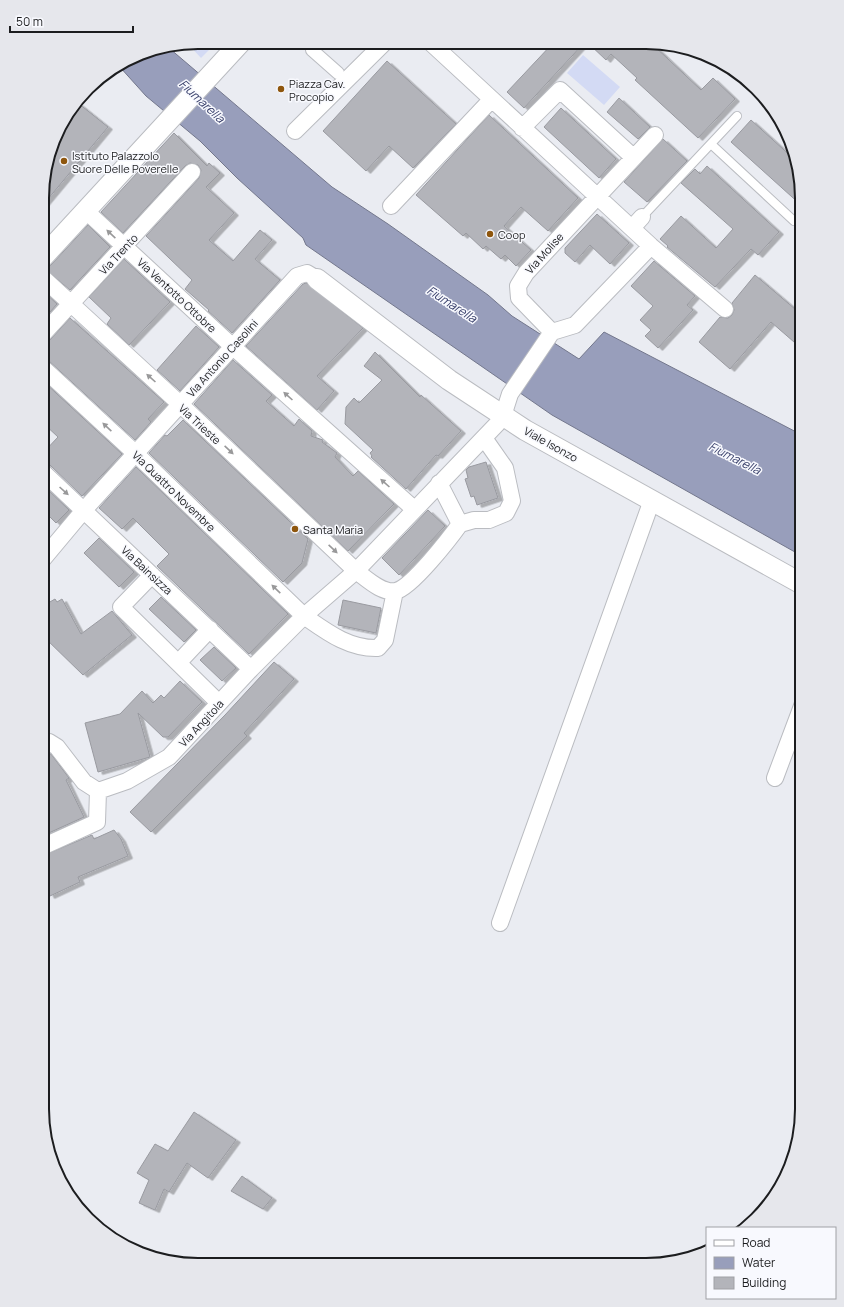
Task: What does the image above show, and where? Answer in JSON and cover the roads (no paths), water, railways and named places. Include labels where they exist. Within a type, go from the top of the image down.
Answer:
[{"type":"street","points":[[49,251],[170,118],[236,49]]},
{"type":"street","points":[[313,49],[312,50],[342,76]]},
{"type":"street","points":[[295,131],[342,76],[375,49]]},
{"type":"street","points":[[437,49],[596,196],[637,223],[651,246],[726,310]]},
{"type":"street","points":[[522,128],[560,90],[633,157]]},
{"type":"street","points":[[391,206],[491,100]]},
{"type":"street","name":"Via Molise","points":[[552,332],[519,298],[518,286],[526,273],[596,196],[655,135]]},
{"type":"street","name":"Via Trento","points":[[49,328],[192,172]]},
{"type":"street","name":"Via Ventotto Ottobre","points":[[86,211],[232,346],[414,509]]},
{"type":"street","points":[[504,416],[510,394],[552,332],[575,325],[651,246]]},
{"type":"street","name":"Via Antonio Casolini","points":[[49,553],[84,510],[135,453],[297,276],[307,273],[317,279]]},
{"type":"street","name":"Viale Isonzo","points":[[317,279],[449,380],[525,430],[795,580]]},
{"type":"street","name":"Via Trieste","points":[[49,284],[180,404],[356,571],[379,588],[395,591]]},
{"type":"street","name":"Via Quattro Novembre","points":[[49,374],[135,453],[304,616],[333,637],[365,648],[378,648],[385,640],[395,591]]},
{"type":"street","name":"Via Angitola","points":[[98,791],[127,781],[169,757],[251,669],[304,616],[356,571],[504,416]]},
{"type":"street","points":[[395,591],[405,586],[411,580],[449,540],[460,524],[474,520],[489,520],[506,513],[512,501],[505,468],[484,438]]},
{"type":"street","name":"Via Bainsizza","points":[[49,478],[251,669]]},
{"type":"street","points":[[439,483],[460,524]]},
{"type":"street","points":[[500,923],[652,500]]},
{"type":"street","points":[[152,575],[121,607],[219,703]]},
{"type":"street","points":[[178,663],[210,629]]},
{"type":"street","points":[[775,778],[795,725]]},
{"type":"street","points":[[49,742],[57,747],[84,782],[98,791],[97,822],[49,844]]},
{"type":"lane","points":[[637,223],[737,116]]},
{"type":"lane","points":[[711,144],[794,221]]},
{"type":"water","name":"Fiumarella","points":[[173,51],[332,187],[388,224],[488,295],[512,316],[579,359],[604,332],[795,431],[795,552],[552,415],[306,245],[303,238],[237,178],[200,141],[146,96],[122,70],[141,60]]},
{"type":"place","name":"Piazza Cav. Procopio","points":[[281,89]]},
{"type":"place","name":"Istituto Palazzolo Suore Delle Poverelle","points":[[64,161]]},
{"type":"place","name":"Coop","points":[[490,234]]},
{"type":"place","name":"Santa Maria","points":[[295,529]]}]
